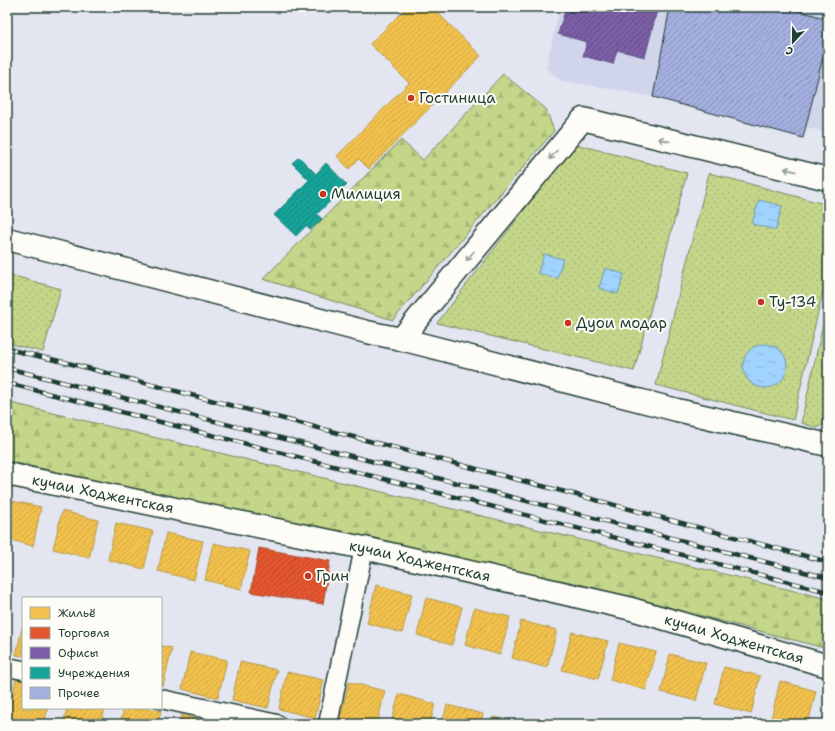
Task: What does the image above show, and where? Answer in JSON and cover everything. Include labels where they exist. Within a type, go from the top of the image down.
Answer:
[{"type":"street","points":[[401,339],[583,120],[828,179]]},
{"type":"street","points":[[7,239],[676,410],[827,443]]},
{"type":"street","name":"кучаи Ходжентская","points":[[7,474],[364,548],[628,608],[828,666]]},
{"type":"street","points":[[328,724],[364,548]]},
{"type":"street","points":[[7,667],[22,670]]},
{"type":"street","points":[[162,699],[277,724]]},
{"type":"shaded area","points":[[560,7],[828,7],[828,133],[806,127],[803,138],[653,97],[561,81],[546,68]]},
{"type":"green space","points":[[503,74],[546,109],[554,131],[393,320],[263,279],[401,140],[423,160]]},
{"type":"green space","points":[[575,144],[687,173],[634,371],[437,323]]},
{"type":"green space","points":[[709,173],[828,205],[828,269],[793,420],[656,385]]},
{"type":"green space","points":[[7,274],[61,289],[43,352],[7,343]]},
{"type":"green space","points":[[828,302],[828,420],[818,428],[801,423]]},
{"type":"green space","points":[[7,402],[828,599],[828,649],[588,586],[7,461]]},
{"type":"water","points":[[759,200],[782,206],[776,230],[752,224]]},
{"type":"water","points":[[544,254],[563,259],[557,279],[538,273]]},
{"type":"water","points":[[605,268],[624,274],[618,294],[599,288]]},
{"type":"water","points":[[765,344],[777,348],[783,354],[787,366],[783,378],[777,384],[765,388],[753,384],[747,378],[743,366],[747,354],[753,348]]},
{"type":"building: Жильё","points":[[407,7],[432,7],[481,56],[369,169],[359,159],[349,169],[337,156],[409,83],[370,44]]},
{"type":"building: Жильё","points":[[7,500],[41,507],[33,546],[7,539]]},
{"type":"building: Жильё","points":[[62,511],[98,520],[89,558],[53,549]]},
{"type":"building: Жильё","points":[[116,523],[153,531],[144,569],[108,560]]},
{"type":"building: Жильё","points":[[166,533],[203,541],[194,580],[158,571]]},
{"type":"building: Жильё","points":[[213,543],[250,551],[241,589],[205,580]]},
{"type":"building: Жильё","points":[[376,585],[412,594],[402,633],[367,623]]},
{"type":"building: Жильё","points":[[426,598],[462,607],[452,645],[417,635]]},
{"type":"building: Жильё","points":[[474,608],[510,617],[500,655],[465,645]]},
{"type":"building: Жильё","points":[[521,621],[557,630],[547,668],[512,658]]},
{"type":"building: Жильё","points":[[22,628],[22,656],[16,655]]},
{"type":"building: Жильё","points":[[572,632],[608,641],[598,679],[562,670]]},
{"type":"building: Жильё","points":[[619,643],[656,652],[646,690],[610,680]]},
{"type":"building: Жильё","points":[[162,646],[172,648],[162,686]]},
{"type":"building: Жильё","points":[[190,652],[227,660],[218,698],[182,689]]},
{"type":"building: Жильё","points":[[670,654],[706,663],[696,701],[661,692]]},
{"type":"building: Жильё","points":[[240,662],[277,670],[268,708],[232,700]]},
{"type":"building: Жильё","points":[[724,667],[760,676],[751,714],[715,704]]},
{"type":"building: Жильё","points":[[287,672],[324,680],[315,718],[279,709]]},
{"type":"building: Жильё","points":[[16,679],[22,681],[22,709],[48,709],[44,724],[8,717]]},
{"type":"building: Жильё","points":[[780,681],[816,691],[808,724],[790,724],[771,719]]},
{"type":"building: Жильё","points":[[349,682],[385,691],[377,724],[357,724],[340,719]]},
{"type":"building: Жильё","points":[[399,694],[435,704],[430,724],[391,724]]},
{"type":"building: Жильё","points":[[447,705],[483,714],[480,724],[442,724]]},
{"type":"building: Жильё","points":[[67,709],[105,709],[101,724],[63,724]]},
{"type":"building: Жильё","points":[[124,709],[153,709],[161,711],[158,724],[120,724]]},
{"type":"building: Жильё","points":[[181,715],[218,724],[180,724]]},
{"type":"building: Жильё","points":[[494,717],[520,724],[492,724]]},
{"type":"building: Торговля","points":[[259,548],[330,561],[323,604],[251,592]]},
{"type":"building: Офисы","points":[[566,7],[658,7],[645,57],[617,50],[613,64],[583,56],[587,42],[558,34]]},
{"type":"building: Учреждения","points":[[299,157],[316,174],[326,163],[347,185],[317,214],[322,219],[310,230],[306,226],[296,236],[274,215],[309,180],[292,163]]},
{"type":"building: Прочее","points":[[670,7],[785,7],[828,19],[828,58],[823,57],[803,138],[653,97]]},
{"type":"railway","points":[[7,349],[68,363],[577,495],[828,562]]},
{"type":"railway","points":[[7,368],[828,578]]},
{"type":"railway","points":[[7,383],[828,592]]},
{"type":"place","name":"Гостиница","points":[[411,98]]},
{"type":"place","name":"Милиция","points":[[323,194]]},
{"type":"place","name":"Ту-134","points":[[761,302]]},
{"type":"place","name":"Дуои модар","points":[[568,323]]},
{"type":"place","name":"Грин","points":[[308,576]]}]
